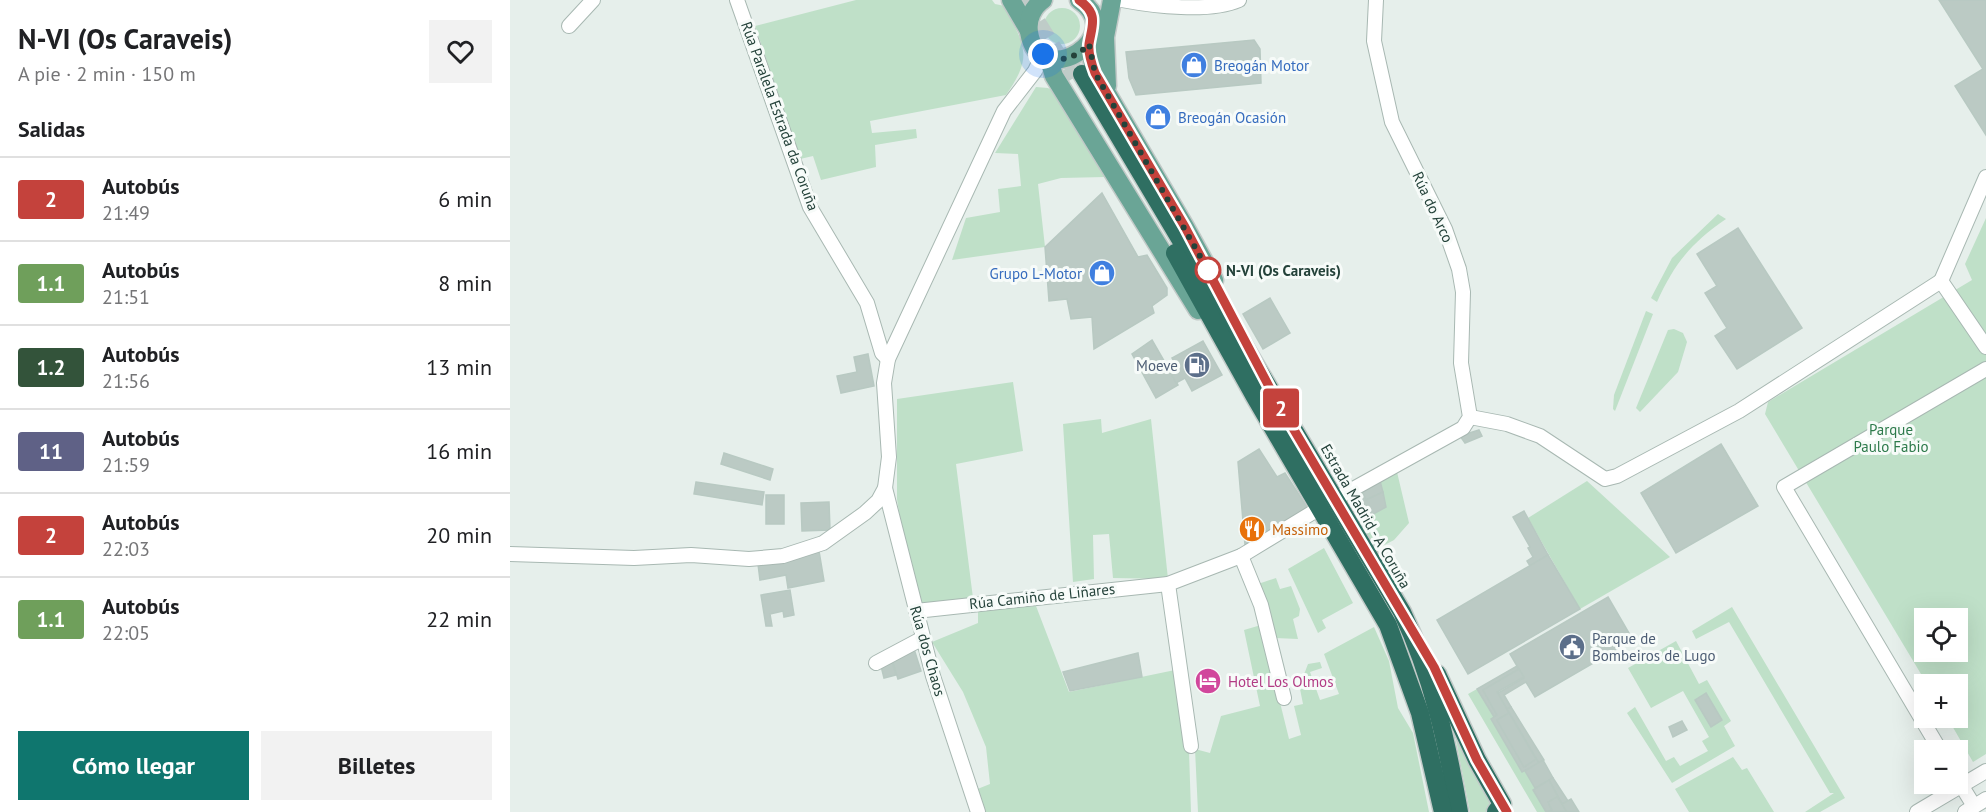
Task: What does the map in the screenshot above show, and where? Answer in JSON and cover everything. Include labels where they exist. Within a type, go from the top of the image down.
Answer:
[{"type":"highway","name":"Estrada Madrid - A Coruña","points":[[1443,812],[1420,713],[1397,645],[1328,504],[1274,396],[1077,76],[1255,397],[1328,504],[1411,632],[1436,701],[1447,744],[1459,812]]},
{"type":"highway","points":[[1411,632],[1434,667],[1501,809]]},
{"type":"main road","points":[[1011,0],[1028,29],[1030,39],[1045,55],[1054,76],[1167,263],[1255,397]]},
{"type":"main road","points":[[1028,29],[1033,11],[1043,0]]},
{"type":"main road","points":[[1079,0],[1089,9],[1093,19],[1094,28],[1089,44],[1092,65],[1185,227],[1274,396]]},
{"type":"main road","points":[[1093,19],[1098,0]]},
{"type":"main road","points":[[1108,94],[1104,56],[1112,0]]},
{"type":"main road","points":[[1045,55],[1070,58],[1089,44]]},
{"type":"street","points":[[569,26],[593,0]]},
{"type":"street","name":"Rúa Paralela Estrada da Coruña","points":[[737,0],[810,207],[867,303],[882,354],[888,359]]},
{"type":"street","points":[[1122,0],[1182,7],[1214,7],[1239,0]]},
{"type":"street","name":"Rúa do Arco","points":[[1376,0],[1374,41],[1392,122],[1445,229],[1460,269],[1463,292],[1461,363],[1470,417]]},
{"type":"street","points":[[510,554],[634,558],[691,555],[749,559],[783,556],[823,543],[878,501],[885,488],[889,458],[884,383],[888,359],[1004,111],[1045,55]]},
{"type":"street","points":[[1328,504],[1463,428],[1470,417],[1507,424],[1540,436],[1605,479],[1617,476],[1739,411],[1941,281],[1986,177]]},
{"type":"street","points":[[1941,281],[1986,347]]},
{"type":"street","points":[[1934,740],[1784,487],[1986,369]]},
{"type":"street","name":"Rúa dos Chaos","points":[[885,488],[923,638],[978,812]]},
{"type":"street","name":"Rúa Camiño de Liñares","points":[[916,611],[1168,584],[1241,556],[1328,504]]},
{"type":"street","points":[[1241,556],[1261,605],[1284,698]]},
{"type":"street","points":[[1168,584],[1191,746]]},
{"type":"street","points":[[876,663],[923,638]]},
{"type":"street","points":[[1968,779],[1986,771]]},
{"type":"street","points":[[1917,812],[1943,794]]},
{"type":"green space","points":[[856,0],[992,0],[995,4],[1005,6],[1021,42],[1023,60],[1015,81],[1006,95],[870,121],[872,133],[916,129],[917,138],[875,145],[876,167],[821,180],[813,156],[800,159],[755,26]]},
{"type":"green space","points":[[1062,8],[1075,13],[1080,26],[1075,39],[1062,44],[1049,39],[1044,26],[1049,13]]},
{"type":"green space","points":[[1036,87],[1048,88],[1056,93],[1105,177],[1061,178],[1038,184],[1045,247],[952,260],[966,218],[1000,212],[998,189],[1021,186],[1018,154],[995,153]]},
{"type":"green space","points":[[1718,214],[1726,219],[1685,255],[1670,276],[1657,302],[1651,298],[1672,258]]},
{"type":"green space","name":"Parque Paulo Fabio","points":[[1986,218],[1986,754],[1973,762],[1968,753],[1968,740],[1960,740],[1953,728],[1968,728],[1968,674],[1921,674],[1765,414],[1768,402],[1972,280],[1965,264]]},
{"type":"green space","points":[[1646,311],[1653,314],[1615,411],[1613,409],[1614,395]]},
{"type":"green space","points":[[1674,329],[1683,333],[1687,342],[1678,372],[1640,412],[1636,408],[1668,330]]},
{"type":"green space","points":[[1013,382],[1023,451],[956,464],[973,598],[919,607],[913,602],[897,499],[897,399]]},
{"type":"green space","points":[[1101,419],[1102,433],[1151,419],[1168,579],[1113,578],[1109,534],[1093,535],[1094,579],[1073,582],[1063,424]]},
{"type":"green space","points":[[1397,472],[1409,523],[1394,540],[1375,550],[1359,522],[1386,507],[1380,481]]},
{"type":"green space","points":[[1587,481],[1670,557],[1580,609],[1528,518]]},
{"type":"green space","points":[[1324,548],[1353,603],[1322,620],[1326,628],[1318,633],[1288,569]]},
{"type":"green space","points":[[1276,578],[1280,589],[1291,586],[1300,609],[1299,616],[1293,619],[1298,639],[1275,638],[1258,584]]},
{"type":"green space","points":[[1036,606],[1069,692],[1175,670],[1189,751],[1191,812],[981,812],[975,790],[990,784],[986,747],[963,692],[932,642],[978,623],[978,610]]},
{"type":"green space","points":[[1732,607],[1845,798],[1820,812],[1805,812],[1834,793],[1830,793],[1729,622],[1696,639],[1692,631]]},
{"type":"green space","points":[[1261,625],[1289,739],[1301,735],[1294,706],[1303,704],[1300,689],[1304,687],[1303,677],[1308,664],[1320,662],[1322,668],[1310,672],[1320,700],[1339,694],[1324,654],[1374,627],[1389,661],[1398,708],[1413,733],[1429,812],[1198,812],[1195,749],[1210,753],[1221,716],[1260,706],[1244,630]]},
{"type":"green space","points":[[1676,641],[1699,684],[1707,680],[1731,721],[1724,726],[1735,746],[1672,783],[1627,713],[1635,707],[1666,761],[1674,757],[1680,766],[1708,751],[1702,741],[1709,737],[1683,691],[1651,708],[1628,668]]},
{"type":"green space","points":[[1477,689],[1494,717],[1491,719],[1522,772],[1525,771],[1546,812],[1537,812],[1468,694]]},
{"type":"green space","points":[[1456,740],[1460,741],[1492,804],[1487,812],[1470,812]]},
{"type":"green space","points":[[1733,757],[1742,770],[1747,768],[1774,812],[1689,812],[1675,789]]},
{"type":"building","points":[[1939,0],[1986,0],[1986,135],[1955,86],[1983,69]]},
{"type":"building","name":"Breogán Motor","points":[[1254,40],[1260,49],[1261,83],[1136,95],[1129,78],[1126,52]]},
{"type":"building","name":"Grupo L-Motor","points":[[1102,193],[1138,257],[1147,255],[1167,288],[1167,295],[1152,306],[1154,313],[1094,349],[1092,317],[1071,319],[1067,299],[1049,301],[1045,247]]},
{"type":"building","points":[[1738,228],[1802,328],[1737,369],[1715,336],[1727,328],[1705,293],[1717,286],[1697,254]]},
{"type":"building","points":[[1270,298],[1290,333],[1263,349],[1243,314]]},
{"type":"building","points":[[1152,340],[1178,385],[1156,398],[1132,354]]},
{"type":"building","points":[[1203,341],[1222,375],[1192,391],[1185,378],[1176,383],[1169,369],[1176,365],[1172,358]]},
{"type":"building","points":[[868,354],[874,386],[841,393],[837,376],[857,372],[854,357]]},
{"type":"building","points":[[1479,430],[1482,436],[1465,443],[1460,436]]},
{"type":"building","points":[[1721,444],[1758,506],[1676,553],[1641,493]]},
{"type":"building","points":[[1259,449],[1277,477],[1285,473],[1309,510],[1245,545],[1238,462]]},
{"type":"building","points":[[724,453],[773,469],[770,480],[721,464]]},
{"type":"building","points":[[1380,481],[1383,492],[1366,500],[1362,492]]},
{"type":"building","points":[[696,482],[764,492],[762,505],[694,494]]},
{"type":"building","points":[[1362,492],[1366,500],[1383,492],[1386,507],[1359,522],[1349,504]]},
{"type":"building","points":[[766,495],[784,495],[784,524],[766,524]]},
{"type":"building","points":[[829,502],[830,530],[802,531],[801,503]]},
{"type":"building","points":[[1524,511],[1548,555],[1530,566],[1527,561],[1533,557],[1528,548],[1530,547],[1513,517]]},
{"type":"building","points":[[819,551],[824,581],[788,588],[786,575],[760,580],[758,564]]},
{"type":"building","points":[[1548,555],[1580,609],[1468,674],[1437,620]]},
{"type":"building","points":[[790,590],[794,615],[784,617],[783,611],[770,614],[772,626],[766,626],[761,595]]},
{"type":"building","name":"Parque de Bombeiros de Lugo","points":[[1608,597],[1633,640],[1535,697],[1526,682],[1504,695],[1511,707],[1507,709],[1498,693],[1524,678],[1510,654]]},
{"type":"building","points":[[914,649],[921,671],[898,679],[891,656]]},
{"type":"building","points":[[1138,653],[1142,677],[1070,691],[1063,672]]},
{"type":"building","points":[[891,659],[896,675],[884,678],[880,662]]},
{"type":"building","points":[[1517,666],[1519,669],[1483,690],[1497,715],[1494,717],[1477,689]]},
{"type":"building","points":[[1519,669],[1524,677],[1497,692],[1509,713],[1497,720],[1524,767],[1536,759],[1539,763],[1522,772],[1491,719],[1497,715],[1483,690]]},
{"type":"building","points":[[1706,693],[1722,720],[1711,727],[1695,700]]},
{"type":"building","points":[[1511,707],[1544,760],[1539,763],[1507,709]]},
{"type":"building","points":[[1509,713],[1536,759],[1524,767],[1497,720]]},
{"type":"building","points":[[1682,721],[1687,730],[1673,737],[1669,727]]},
{"type":"building","points":[[1543,760],[1553,778],[1535,788],[1525,771]]},
{"type":"building","points":[[1553,778],[1568,801],[1562,804],[1549,780]]},
{"type":"building","points":[[1549,780],[1562,804],[1557,797],[1548,802],[1552,810],[1546,812],[1533,790]]},
{"type":"building","points":[[1557,797],[1567,812],[1548,812],[1552,810],[1548,802]]},
{"type":"building","points":[[1571,799],[1579,812],[1567,812],[1562,804]]},
{"type":"tunnel","points":[[1023,0],[1072,79]]},
{"type":"bus line","name":"2","points":[[1079,0],[1089,9],[1093,19],[1094,28],[1089,44],[1095,73],[1185,227],[1274,396],[1402,612],[1411,632],[1434,667],[1477,760],[1507,812]]},
{"type":"place","name":"Breogán Motor","points":[[1194,65]]},
{"type":"place","name":"Breogán Ocasión","points":[[1158,117]]},
{"type":"place","name":"N-VI (Os Caraveis)","points":[[1208,270]]},
{"type":"place","name":"Grupo L-Motor","points":[[1102,273]]},
{"type":"place","name":"Moeve","points":[[1197,365]]},
{"type":"place","name":"Massimo","points":[[1252,529]]},
{"type":"place","name":"Parque de Bombeiros de Lugo","points":[[1572,647]]},
{"type":"place","name":"Hotel Los Olmos","points":[[1208,681]]},
{"type":"route","points":[[1043,54],[1059,60],[1070,58],[1081,53],[1089,44],[1095,73],[1208,270]]}]
